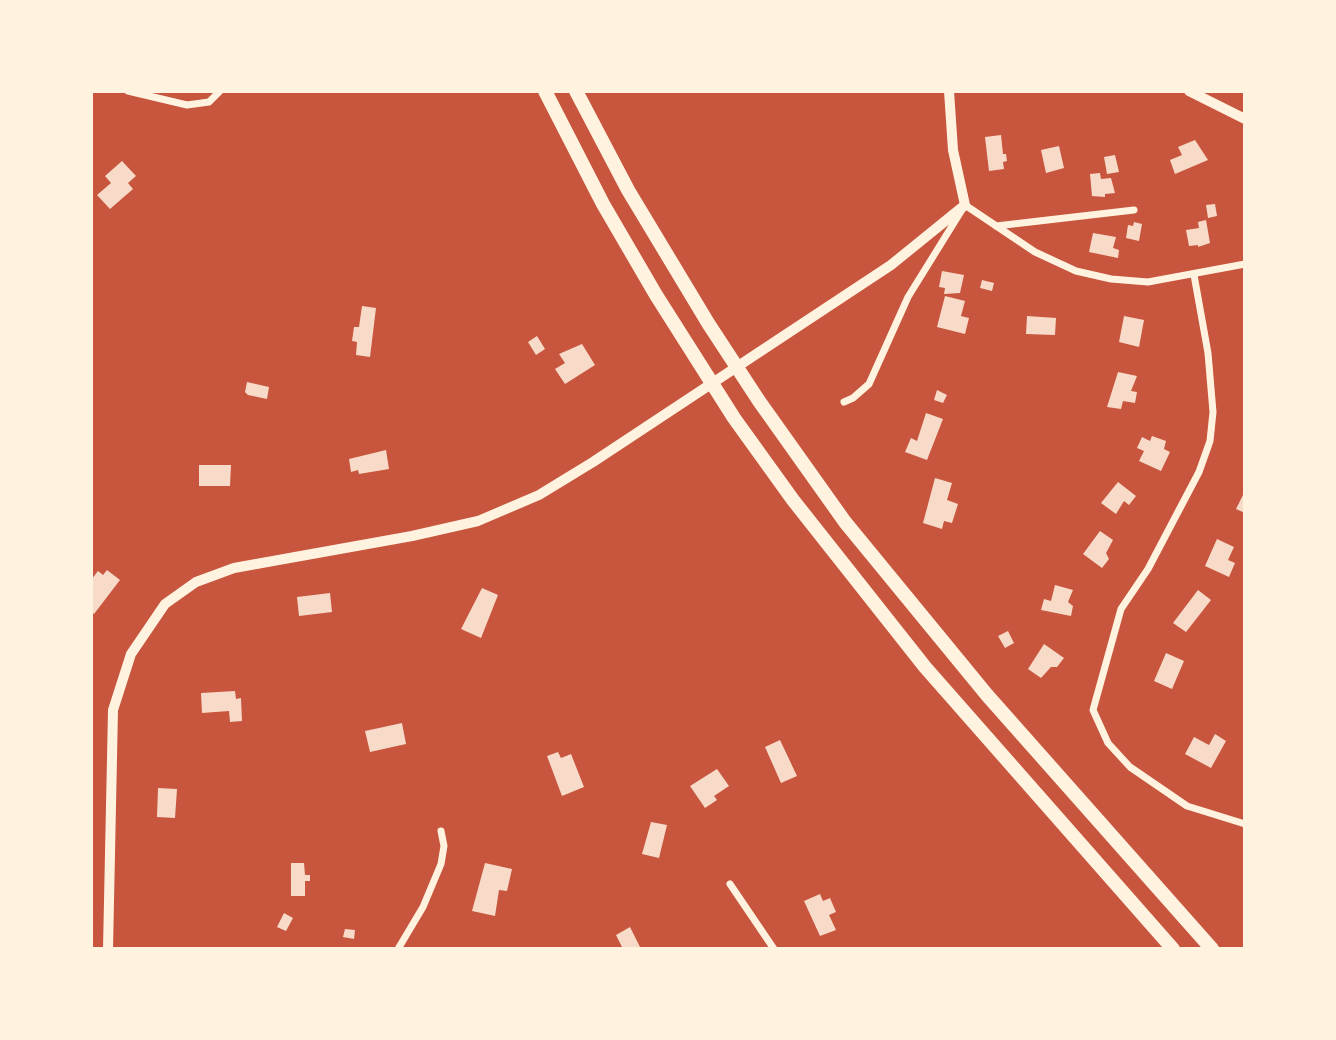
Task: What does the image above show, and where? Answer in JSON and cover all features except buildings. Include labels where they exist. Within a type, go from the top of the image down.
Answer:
[{"type":"highway","points":[[544,91],[603,204],[663,306],[734,418],[793,500],[910,649],[1173,949]]},
{"type":"highway","points":[[576,91],[628,190],[694,302],[759,401],[838,512],[955,657],[1212,949]]},
{"type":"main road","points":[[1189,91],[1245,119]]},
{"type":"street","points":[[128,91],[187,105],[209,102],[220,91]]},
{"type":"street","points":[[949,91],[953,150],[965,205],[1035,251],[1076,271],[1111,279],[1148,282],[1245,264]]},
{"type":"street","points":[[108,949],[114,710],[131,654],[165,604],[196,582],[234,568],[448,529],[510,509],[568,478],[760,351],[920,244],[965,205]]},
{"type":"street","points":[[844,402],[869,384],[918,279],[965,205]]},
{"type":"street","points":[[995,226],[1134,210]]},
{"type":"street","points":[[1194,275],[1208,354],[1213,412],[1210,441],[1199,472],[1161,545],[1121,609],[1093,710],[1108,743],[1130,767],[1187,806],[1245,824]]},
{"type":"street","points":[[398,949],[423,907],[441,864],[444,846],[442,831]]},
{"type":"street","points":[[730,884],[774,949]]}]
